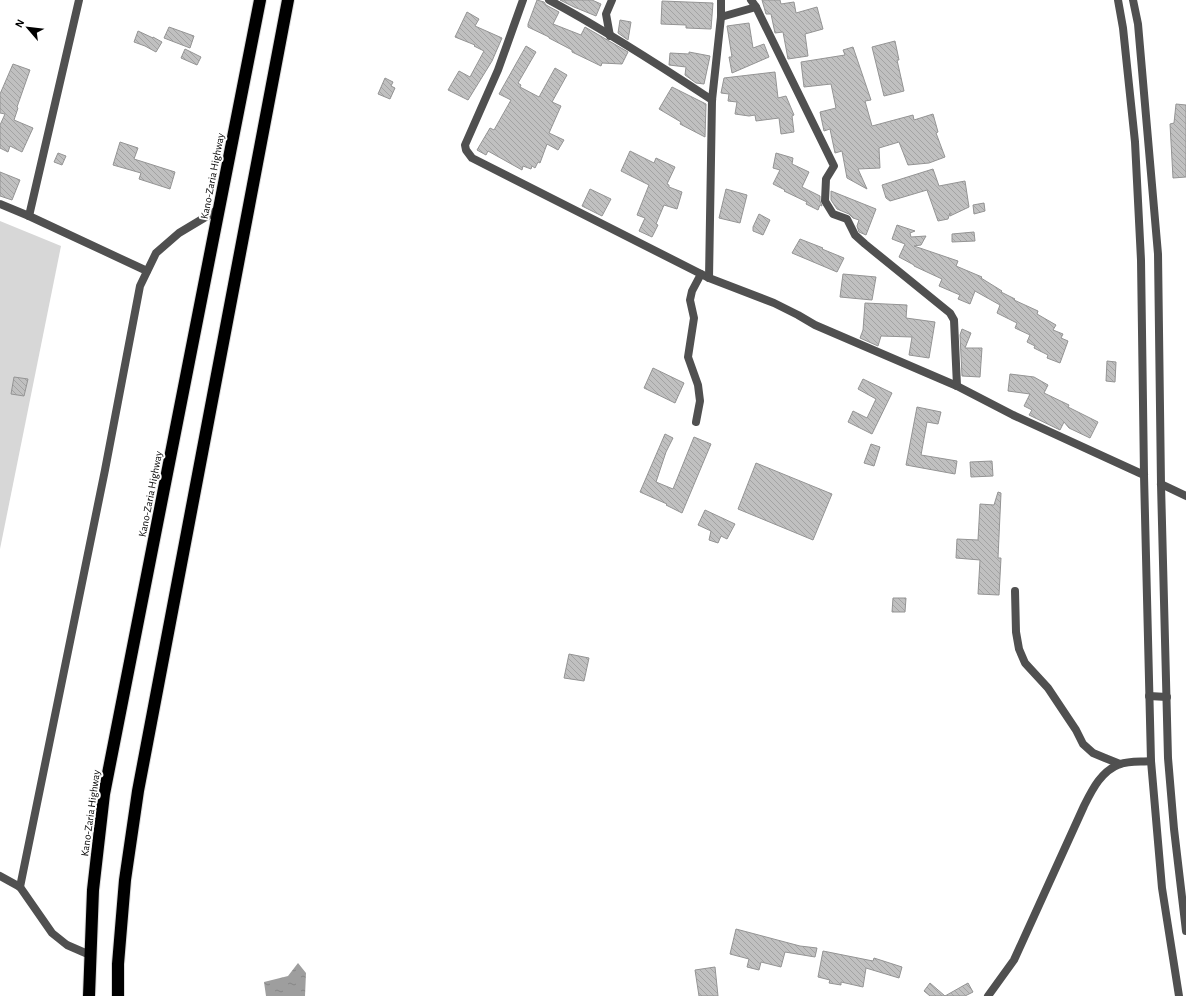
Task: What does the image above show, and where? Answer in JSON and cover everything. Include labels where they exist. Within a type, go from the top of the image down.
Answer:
[{"type":"highway","name":"Kano-Zaria Highway","points":[[88,996],[93,890],[104,794],[260,0]]},
{"type":"highway","points":[[118,996],[118,964],[125,880],[138,791],[288,0]]},
{"type":"street","points":[[29,216],[79,0]]},
{"type":"street","points":[[523,0],[498,70],[465,145],[468,154],[472,158],[705,276],[774,303],[798,315],[814,326],[957,386],[1013,414],[1144,475]]},
{"type":"street","points":[[549,0],[582,18],[654,62],[712,100]]},
{"type":"street","points":[[610,36],[606,14],[612,0]]},
{"type":"street","points":[[696,422],[700,401],[694,371],[688,357],[694,318],[690,300],[692,290],[705,276],[712,100],[721,17],[721,0]]},
{"type":"street","points":[[750,0],[756,8],[834,166],[826,179],[824,201],[833,214],[847,219],[855,235],[865,244],[950,313],[954,320],[957,386]]},
{"type":"street","points":[[1118,0],[1123,28],[1134,142],[1140,244],[1151,761],[1162,888],[1179,996]]},
{"type":"street","points":[[1133,0],[1138,24],[1158,254],[1161,484],[1168,758],[1186,931]]},
{"type":"street","points":[[721,17],[756,8]]},
{"type":"street","points":[[0,204],[147,271]]},
{"type":"street","points":[[20,887],[105,470],[140,286],[156,253],[179,233],[219,209]]},
{"type":"street","points":[[1161,484],[1186,496]]},
{"type":"street","points":[[1015,591],[1016,632],[1019,649],[1026,662],[1036,676],[1048,688],[1076,730],[1083,744],[1093,753],[1120,764]]},
{"type":"street","points":[[1149,696],[1167,697]]},
{"type":"street","points":[[988,996],[1014,960],[1094,786],[1106,772],[1120,764],[1151,761]]},
{"type":"street","points":[[0,876],[20,887],[52,932],[67,945],[90,955]]},
{"type":"shaded area","points":[[0,221],[61,246],[0,549]]},
{"type":"water","points":[[298,963],[306,973],[305,996],[266,996],[264,982],[288,976]]},
{"type":"building","points":[[537,0],[544,2],[546,5],[559,12],[553,24],[581,35],[585,27],[628,52],[622,64],[602,63],[601,66],[572,52],[572,50],[528,27]]},
{"type":"building","points":[[560,0],[592,0],[601,4],[596,16]]},
{"type":"building","points":[[762,0],[780,0],[781,4],[794,2],[796,13],[817,7],[823,29],[805,34],[808,56],[788,59],[783,32],[775,33],[771,14],[766,14]]},
{"type":"building","points":[[662,1],[713,3],[711,29],[686,28],[686,25],[661,24]]},
{"type":"building","points":[[467,12],[479,19],[475,26],[502,38],[492,61],[468,100],[448,90],[459,71],[470,77],[484,51],[474,46],[475,45],[455,37]]},
{"type":"building","points":[[620,20],[631,22],[628,40],[618,33]]},
{"type":"building","points":[[749,23],[753,48],[764,44],[769,57],[732,73],[729,57],[732,57],[727,26]]},
{"type":"building","points":[[169,27],[194,36],[190,48],[164,38]]},
{"type":"building","points":[[138,31],[162,42],[156,52],[134,42]]},
{"type":"building","points":[[895,41],[899,60],[897,60],[904,91],[884,96],[872,47]]},
{"type":"building","points":[[526,46],[536,52],[518,83],[521,85],[520,87],[539,97],[555,68],[567,75],[552,102],[561,106],[549,133],[564,140],[558,150],[547,144],[540,163],[538,162],[535,168],[532,166],[531,169],[523,166],[522,170],[488,151],[486,155],[477,150],[490,128],[494,130],[511,100],[499,94]]},
{"type":"building","points":[[853,47],[871,100],[865,101],[872,126],[913,115],[914,120],[933,114],[938,132],[936,133],[945,157],[929,163],[908,165],[899,142],[879,148],[880,168],[858,169],[867,189],[847,178],[842,151],[835,153],[830,129],[824,131],[820,112],[836,108],[831,84],[804,87],[801,62],[845,55],[843,50]]},
{"type":"building","points":[[185,49],[201,57],[197,65],[181,58]]},
{"type":"building","points":[[689,52],[710,56],[704,84],[696,83],[685,75],[686,67],[669,65],[670,53],[689,54]]},
{"type":"building","points":[[13,64],[30,70],[14,120],[33,128],[22,152],[10,146],[8,152],[0,148],[0,125],[5,114],[0,113],[0,94]]},
{"type":"building","points":[[775,72],[778,98],[786,96],[794,115],[792,116],[794,132],[781,134],[779,118],[756,121],[755,115],[749,116],[735,114],[737,102],[728,101],[729,94],[721,93],[724,78]]},
{"type":"building","points":[[385,78],[393,82],[391,86],[395,88],[390,99],[378,94]]},
{"type":"building","points":[[672,87],[706,104],[705,137],[680,124],[681,122],[659,109]]},
{"type":"building","points":[[1176,104],[1186,105],[1186,177],[1173,178],[1170,124],[1174,123]]},
{"type":"building","points":[[120,142],[138,148],[134,159],[175,172],[170,189],[139,179],[141,173],[113,165]]},
{"type":"building","points":[[630,151],[654,163],[656,158],[675,167],[667,184],[669,187],[682,192],[677,209],[664,205],[656,224],[658,225],[652,237],[639,231],[645,218],[637,215],[649,185],[621,171]]},
{"type":"building","points":[[58,153],[66,156],[62,165],[54,162]]},
{"type":"building","points":[[776,153],[793,158],[792,164],[809,172],[802,187],[820,196],[822,206],[820,205],[818,210],[806,204],[807,202],[773,184],[780,170],[773,168]]},
{"type":"building","points":[[933,169],[939,186],[965,181],[969,207],[950,216],[950,213],[948,219],[938,221],[927,190],[890,201],[886,198],[882,185]]},
{"type":"building","points":[[0,172],[20,180],[12,200],[0,196]]},
{"type":"building","points":[[590,189],[611,199],[602,216],[582,206]]},
{"type":"building","points":[[726,189],[747,195],[740,223],[719,218]]},
{"type":"building","points":[[831,191],[876,209],[866,235],[859,232],[857,226],[859,220],[837,209],[831,200]]},
{"type":"building","points":[[984,203],[985,211],[974,214],[973,205]]},
{"type":"building","points":[[759,214],[770,220],[763,235],[753,231],[753,227]]},
{"type":"building","points":[[897,225],[915,231],[910,233],[911,237],[926,236],[921,245],[914,246],[958,261],[956,266],[982,277],[981,278],[1002,291],[1001,292],[1038,311],[1037,314],[1056,325],[1053,330],[1063,334],[1061,338],[1068,341],[1060,363],[1047,358],[1048,355],[1034,348],[1035,346],[1027,342],[1030,335],[1015,328],[1017,323],[997,313],[1000,305],[975,291],[970,304],[958,299],[960,295],[939,286],[942,279],[899,257],[905,244],[892,239]]},
{"type":"building","points":[[974,232],[975,241],[952,242],[952,234]]},
{"type":"building","points":[[800,239],[844,258],[837,272],[792,253]]},
{"type":"building","points":[[843,274],[876,277],[872,300],[840,297]]},
{"type":"building","points":[[865,303],[907,305],[906,318],[935,322],[929,358],[909,355],[912,337],[881,336],[878,346],[860,338],[863,330]]},
{"type":"building","points":[[962,329],[971,333],[965,348],[982,348],[980,377],[962,376],[960,335]]},
{"type":"building","points":[[1107,361],[1116,362],[1115,382],[1106,381]]},
{"type":"building","points":[[653,368],[684,383],[675,403],[644,388]]},
{"type":"building","points":[[1010,374],[1034,377],[1048,385],[1044,393],[1069,405],[1068,407],[1098,422],[1090,438],[1069,428],[1064,422],[1060,430],[1029,415],[1032,410],[1024,406],[1030,394],[1008,391]]},
{"type":"building","points":[[14,377],[28,379],[24,396],[11,394]]},
{"type":"building","points":[[863,379],[892,393],[872,434],[848,422],[853,411],[867,418],[876,399],[858,389]]},
{"type":"building","points":[[917,407],[941,412],[938,424],[927,422],[921,455],[957,461],[955,474],[906,465]]},
{"type":"building","points":[[665,434],[673,438],[666,452],[656,482],[673,489],[694,437],[711,444],[682,513],[666,505],[667,504],[640,492]]},
{"type":"building","points":[[871,444],[880,447],[874,466],[864,463]]},
{"type":"building","points":[[992,461],[993,476],[971,477],[970,462]]},
{"type":"building","points":[[756,463],[832,494],[813,540],[738,509]]},
{"type":"building","points":[[998,492],[1001,493],[998,558],[1001,558],[999,595],[978,594],[980,560],[956,558],[957,539],[978,540],[980,504],[994,505]]},
{"type":"building","points":[[705,510],[735,524],[727,539],[721,536],[718,543],[709,540],[711,531],[698,525]]},
{"type":"building","points":[[893,598],[906,598],[905,612],[892,612]]},
{"type":"building","points":[[569,654],[589,658],[584,681],[564,678]]},
{"type":"building","points":[[736,929],[800,946],[817,948],[815,957],[785,952],[781,967],[761,962],[759,970],[747,967],[749,959],[730,954]]},
{"type":"building","points":[[823,951],[873,961],[874,958],[902,967],[899,978],[866,968],[863,987],[841,982],[841,985],[829,983],[830,980],[818,977]]},
{"type":"building","points":[[715,967],[718,996],[699,996],[695,970]]},
{"type":"building","points":[[930,983],[945,996],[930,996],[924,991]]},
{"type":"building","points":[[968,983],[973,992],[965,996],[945,996]]}]
